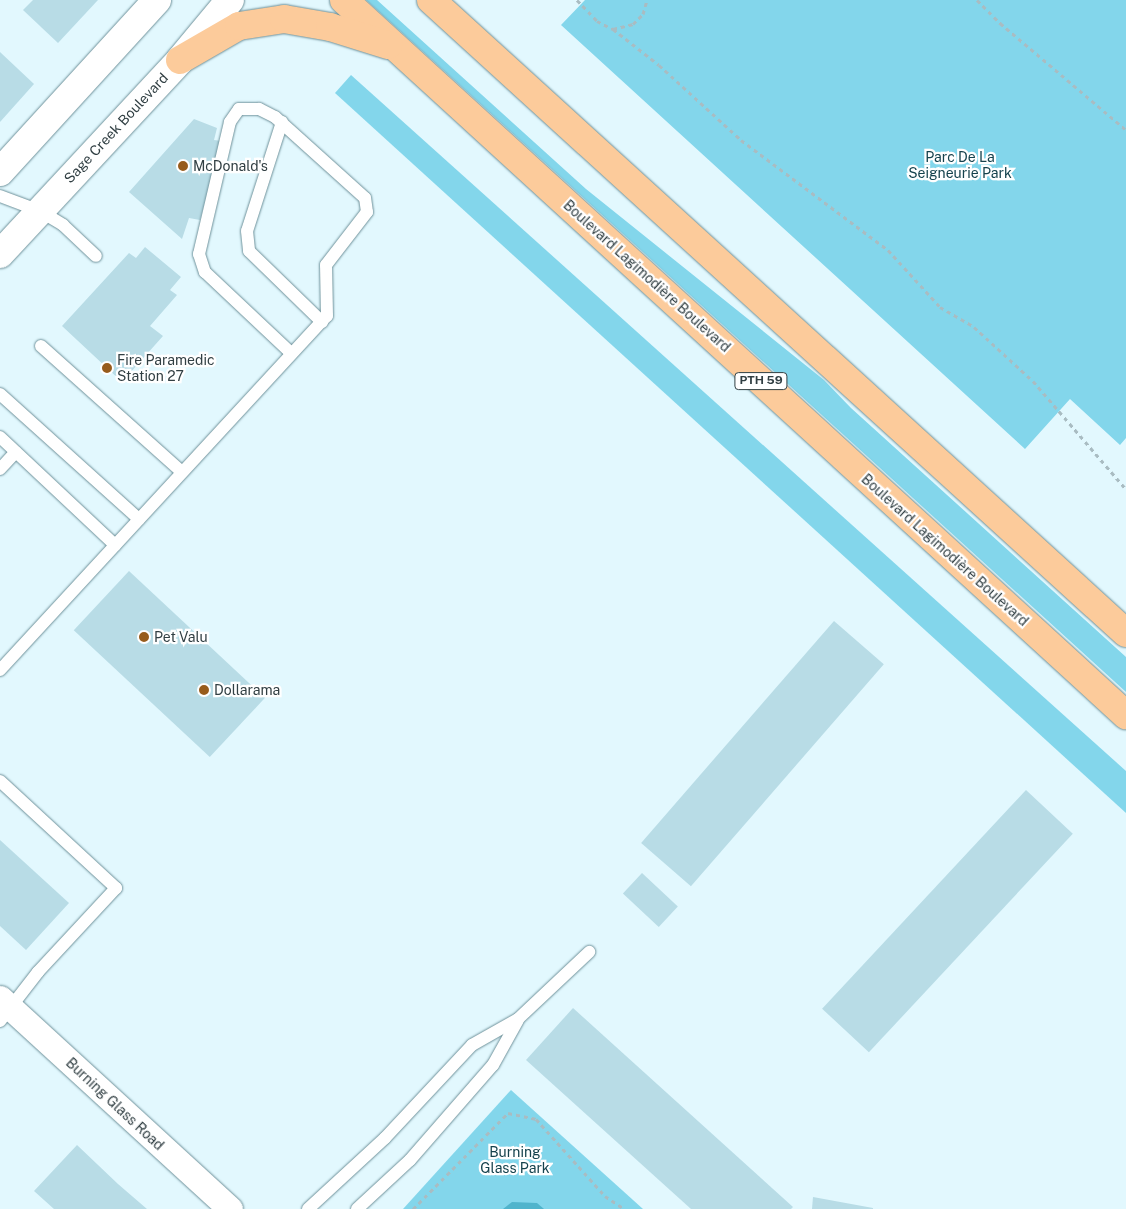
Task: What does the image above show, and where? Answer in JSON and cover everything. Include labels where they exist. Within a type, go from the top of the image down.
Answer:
[{"type":"main road","name":"Boulevard Lagimodière Boulevard","points":[[344,0],[1126,715]]},
{"type":"main road","points":[[431,0],[1126,633]]},
{"type":"main road","points":[[180,60],[240,26],[284,19],[330,27],[397,48]]},
{"type":"street","points":[[0,172],[157,0]]},
{"type":"street","name":"Sage Creek Boulevard","points":[[0,254],[180,60],[230,0]]},
{"type":"street","name":"Burning Glass Road","points":[[4,1009],[230,1209]]},
{"type":"lane","points":[[0,670],[291,353],[328,316],[326,265],[367,212],[365,198],[282,122],[259,109],[239,109],[230,122],[199,254],[205,272],[291,353]]},
{"type":"lane","points":[[282,122],[247,231],[249,251],[322,322]]},
{"type":"lane","points":[[0,196],[40,211],[63,225],[96,256]]},
{"type":"lane","points":[[40,346],[182,472]]},
{"type":"lane","points":[[0,394],[139,519]]},
{"type":"lane","points":[[0,438],[115,545]]},
{"type":"lane","points":[[0,469],[16,452]]},
{"type":"lane","points":[[0,781],[116,888],[4,1009]]},
{"type":"lane","points":[[308,1209],[385,1138],[472,1045],[518,1019],[589,952]]},
{"type":"lane","points":[[357,1209],[410,1160],[487,1072],[518,1019]]},
{"type":"path","points":[[577,0],[597,21],[613,29],[659,66],[741,140],[888,250],[940,307],[974,327],[1033,381],[1126,490]]},
{"type":"path","points":[[613,29],[633,24],[642,14],[647,0]]},
{"type":"path","points":[[977,0],[1000,23],[1126,130]]},
{"type":"path","points":[[413,1209],[508,1113],[536,1119],[605,1196],[624,1209]]},
{"type":"green space","points":[[366,0],[377,0],[586,189],[824,380],[851,408],[1126,657],[1126,692]]},
{"type":"green space","name":"Parc De La Seigneurie Park","points":[[585,0],[1126,0],[1126,438],[1120,445],[1070,399],[1025,449],[561,25]]},
{"type":"green space","points":[[351,75],[1126,771],[1126,813],[335,93]]},
{"type":"green space","name":"Burning Glass Park","points":[[511,1090],[643,1209],[403,1209]]},
{"type":"shaded area","points":[[512,1202],[537,1203],[544,1209],[503,1209]]},
{"type":"building","points":[[33,0],[98,0],[58,43],[23,10]]},
{"type":"building","points":[[0,52],[34,84],[0,122]]},
{"type":"building","name":"McDonald's","points":[[194,119],[217,128],[214,140],[222,141],[200,220],[189,218],[182,239],[129,192]]},
{"type":"building","points":[[145,247],[181,277],[170,290],[177,295],[150,326],[163,336],[122,382],[62,326],[129,253],[136,258]]},
{"type":"building","points":[[129,571],[265,698],[210,757],[74,630]]},
{"type":"building","points":[[834,621],[884,664],[691,886],[641,843]]},
{"type":"building","points":[[1026,790],[1073,834],[869,1052],[822,1009]]},
{"type":"building","points":[[0,840],[69,903],[26,950],[0,926]]},
{"type":"building","points":[[642,873],[678,906],[659,927],[623,893]]},
{"type":"building","points":[[573,1008],[793,1207],[791,1209],[691,1209],[526,1060]]},
{"type":"building","points":[[77,1145],[147,1209],[54,1209],[34,1191]]},
{"type":"building","points":[[813,1197],[873,1208],[873,1209],[812,1209]]},
{"type":"place","name":"McDonald's","points":[[183,166]]},
{"type":"place","name":"Fire Paramedic Station 27","points":[[107,368]]},
{"type":"place","name":"Pet Valu","points":[[144,637]]},
{"type":"place","name":"Dollarama","points":[[204,690]]}]
